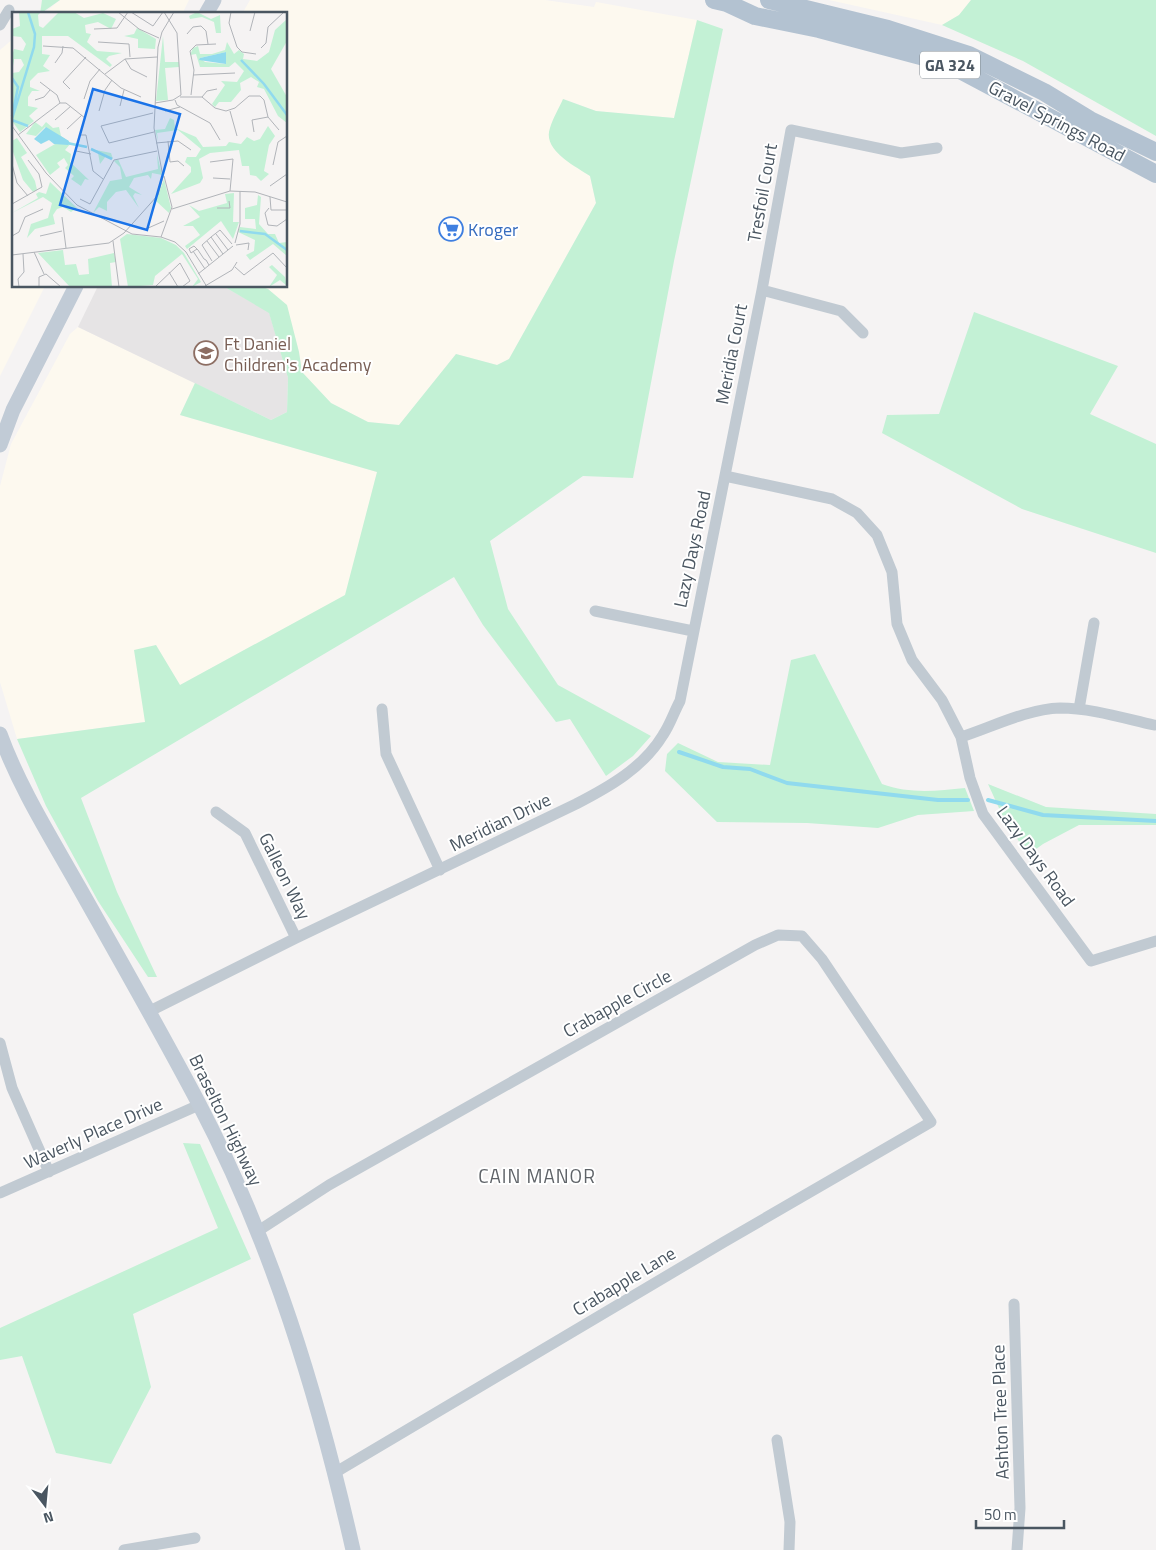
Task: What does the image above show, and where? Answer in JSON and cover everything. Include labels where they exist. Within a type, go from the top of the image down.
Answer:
[{"type":"main road","points":[[207,12],[214,0]]},
{"type":"main road","name":"Gravel Springs Road","points":[[720,1],[746,0]]},
{"type":"main road","name":"Gravel Springs Road","points":[[770,0],[888,29],[969,55],[1044,92],[1090,120],[1156,152]]},
{"type":"main road","name":"Gravel Springs Road","points":[[720,1],[755,16],[820,29],[947,63],[1156,174]]},
{"type":"main road","points":[[0,446],[13,410],[75,288]]},
{"type":"main road","name":"Braselton Highway","points":[[1,739],[30,801],[150,1012],[199,1105],[258,1231],[303,1358],[336,1472],[354,1550]]},
{"type":"street","points":[[0,25],[9,10]]},
{"type":"street","name":"Tresfoil Court","points":[[762,290],[791,130],[901,153],[937,148]]},
{"type":"street","name":"Meridia Court","points":[[725,476],[762,290],[841,311],[863,333]]},
{"type":"street","name":"Lazy Days Road","points":[[693,631],[725,476],[832,499],[857,513],[877,535],[892,572],[897,624],[912,660],[942,700],[961,737],[970,778],[983,814],[1091,961],[1156,941]]},
{"type":"street","points":[[595,611],[693,631]]},
{"type":"street","points":[[1080,709],[1094,623]]},
{"type":"street","name":"Meridian Drive","points":[[150,1012],[296,938],[615,784],[638,764],[663,736],[680,701],[693,631]]},
{"type":"street","points":[[961,737],[1036,712],[1058,708],[1080,709],[1154,725]]},
{"type":"street","points":[[382,709],[386,754],[440,870]]},
{"type":"street","name":"Galleon Way","points":[[216,812],[245,833],[296,938]]},
{"type":"street","name":"Crabapple Circle","points":[[258,1231],[329,1185],[755,945],[778,935],[802,936],[822,959],[931,1122]]},
{"type":"street","points":[[0,1043],[12,1088],[49,1172]]},
{"type":"street","name":"Waverly Place Drive","points":[[0,1192],[199,1105]]},
{"type":"street","name":"Crabapple Lane","points":[[336,1472],[724,1242],[931,1122]]},
{"type":"street","name":"Ashton Tree Place","points":[[1014,1304],[1020,1508],[1017,1550]]},
{"type":"street","points":[[776,1440],[790,1522],[789,1550]]},
{"type":"street","points":[[124,1550],[195,1538]]},
{"type":"shaded area","points":[[60,0],[189,0],[183,12],[45,12]]},
{"type":"shaded area","points":[[250,0],[545,0],[594,7],[596,2],[697,20],[674,118],[596,111],[564,99],[559,155],[590,176],[596,203],[509,359],[497,365],[456,354],[399,425],[368,422],[331,403],[302,372],[299,352],[286,305],[265,288],[288,288],[288,12],[243,12]]},
{"type":"shaded area","points":[[829,0],[971,0],[959,15],[942,25]]},
{"type":"shaded area","points":[[12,40],[12,288],[44,288],[0,376],[0,50]]},
{"type":"shaded area","name":"Ft Daniel Children's Academy","points":[[97,288],[227,288],[269,312],[288,378],[287,412],[271,420],[78,327]]},
{"type":"shaded area","points":[[78,327],[195,383],[180,415],[377,472],[346,595],[180,685],[156,645],[145,722],[17,739],[0,682],[0,486],[11,444],[70,334]]},
{"type":"green space","points":[[42,0],[60,0],[43,12],[40,12]]},
{"type":"green space","points":[[971,0],[1156,0],[1156,136],[1023,61],[942,25],[959,15]]},
{"type":"green space","points":[[697,20],[723,29],[674,261],[633,478],[583,476],[490,541],[508,609],[558,685],[651,736],[633,756],[606,776],[570,719],[556,722],[483,625],[454,577],[81,798],[117,892],[157,977],[148,977],[98,901],[46,806],[17,739],[145,722],[134,650],[156,645],[180,685],[345,595],[377,472],[180,415],[195,383],[271,420],[287,412],[288,378],[269,313],[226,288],[268,289],[287,305],[302,372],[331,403],[368,422],[399,425],[456,354],[497,365],[509,359],[596,203],[590,176],[561,156],[551,143],[549,136],[550,128],[563,99],[596,111],[674,118]]},
{"type":"green space","points":[[974,312],[1118,366],[1090,414],[1156,444],[1156,553],[1022,509],[882,433],[887,415],[939,414]]},
{"type":"green space","points":[[815,654],[882,784],[912,790],[933,791],[965,788],[974,811],[918,815],[878,828],[807,823],[717,822],[665,771],[667,754],[678,743],[718,762],[770,765],[791,660]]},
{"type":"green space","points":[[988,784],[1046,807],[1156,814],[1156,825],[1079,825],[1043,844],[1028,855],[1004,819]]},
{"type":"green space","points":[[183,1143],[200,1144],[251,1259],[133,1314],[151,1387],[111,1464],[56,1453],[22,1356],[0,1360],[0,1328],[218,1228]]},
{"type":"waterway","points":[[679,752],[723,767],[750,769],[787,783],[938,800],[968,800]]},
{"type":"waterway","points":[[988,800],[1043,815],[1156,821]]},
{"type":"place","name":"Kroger","points":[[451,229]]},
{"type":"place","name":"Ft Daniel Children's Academy","points":[[206,353]]},
{"type":"district","name":"CAIN MANOR","points":[[537,1175]]}]
